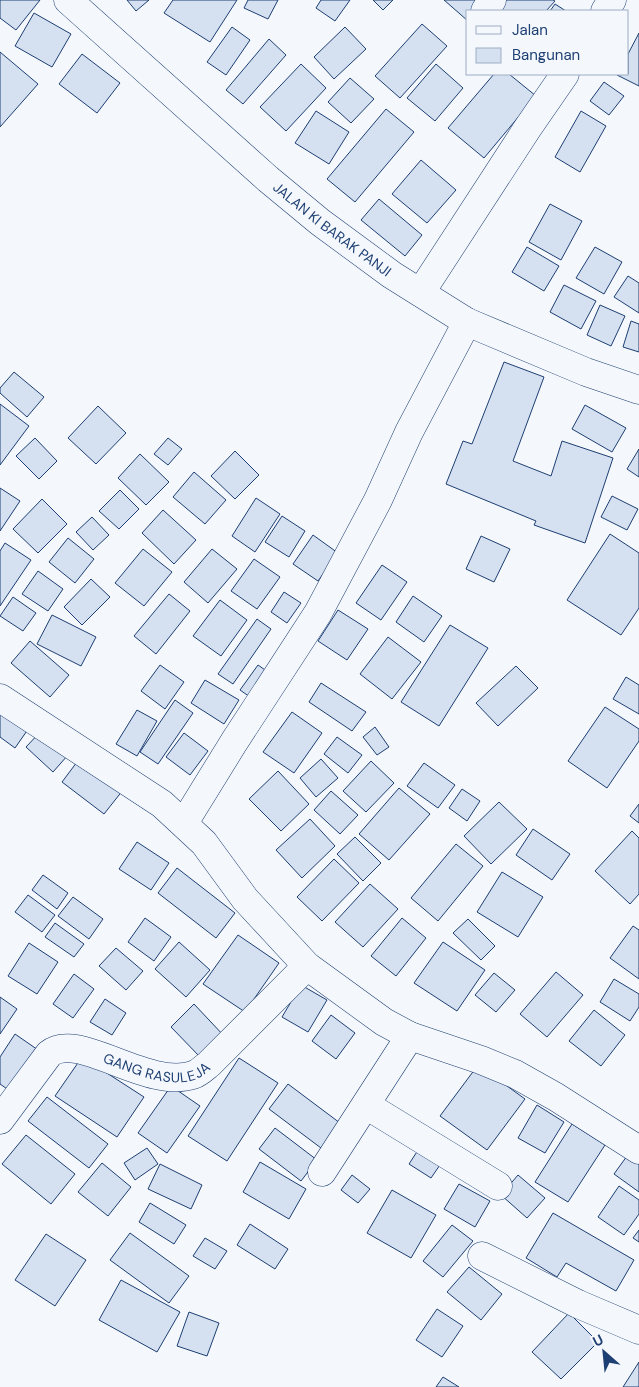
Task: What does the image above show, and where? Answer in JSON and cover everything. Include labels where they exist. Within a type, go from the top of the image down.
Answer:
[{"type":"street","name":"JALAN KI BARAK PANJI","points":[[68,0],[207,125],[320,222],[392,275],[467,322],[586,372],[639,390]]},
{"type":"street","points":[[484,10],[492,0]]},
{"type":"street","points":[[421,292],[559,76]]},
{"type":"street","points":[[184,823],[318,613],[378,500],[409,432],[467,322]]},
{"type":"street","points":[[0,698],[162,804],[204,843],[245,899],[307,966],[384,1022],[410,1036],[482,1060],[515,1074],[556,1097],[639,1150]]},
{"type":"street","name":"GANG RASULEJA","points":[[0,1120],[49,1054],[55,1049],[63,1047],[79,1048],[153,1076],[175,1078],[195,1075],[209,1064],[307,966]]},
{"type":"street","points":[[322,1172],[410,1036]]},
{"type":"street","points":[[366,1105],[498,1186]]},
{"type":"street","points":[[482,1256],[578,1304],[639,1330]]},
{"type":"building","points":[[0,0],[40,0],[16,30],[0,18]]},
{"type":"building","points":[[127,0],[149,0],[136,11]]},
{"type":"building","points":[[173,0],[237,0],[210,42],[164,13]]},
{"type":"building","points":[[248,0],[278,0],[268,19],[244,8]]},
{"type":"building","points":[[321,0],[350,0],[335,21],[316,8]]},
{"type":"building","points":[[373,0],[393,0],[383,10]]},
{"type":"building","points":[[444,0],[488,0],[478,10],[466,10],[466,19]]},
{"type":"building","points":[[504,0],[555,1],[547,10],[502,10],[498,6]]},
{"type":"building","points":[[555,4],[564,10],[551,10]]},
{"type":"building","points":[[34,13],[71,34],[52,67],[15,46]]},
{"type":"building","points":[[422,24],[447,46],[400,98],[375,76]]},
{"type":"building","points":[[232,27],[250,40],[226,75],[207,62]]},
{"type":"building","points":[[345,27],[366,49],[334,79],[314,57]]},
{"type":"building","points":[[639,33],[639,86],[617,75],[629,75],[629,52]]},
{"type":"building","points":[[269,39],[286,55],[243,104],[226,90]]},
{"type":"building","points":[[0,52],[38,84],[0,127]]},
{"type":"building","points":[[82,54],[120,83],[97,113],[59,84]]},
{"type":"building","points":[[301,64],[326,88],[286,131],[260,107]]},
{"type":"building","points":[[436,64],[463,88],[435,121],[407,98]]},
{"type":"building","points":[[493,75],[510,75],[536,96],[484,158],[448,128]]},
{"type":"building","points":[[350,78],[374,99],[351,123],[328,102]]},
{"type":"building","points":[[604,82],[624,96],[609,115],[590,101]]},
{"type":"building","points":[[386,109],[414,132],[355,202],[327,179]]},
{"type":"building","points":[[316,111],[349,132],[329,164],[295,143]]},
{"type":"building","points":[[581,111],[606,126],[580,172],[555,157]]},
{"type":"building","points":[[421,160],[456,190],[427,223],[392,194]]},
{"type":"building","points":[[379,199],[422,235],[405,256],[361,220]]},
{"type":"building","points":[[550,204],[582,221],[561,260],[529,242]]},
{"type":"building","points":[[527,247],[559,266],[544,291],[512,272]]},
{"type":"building","points":[[595,247],[622,262],[604,294],[576,278]]},
{"type":"building","points":[[628,276],[639,283],[639,313],[614,297]]},
{"type":"building","points":[[564,285],[596,301],[581,329],[550,312]]},
{"type":"building","points":[[600,305],[625,316],[611,346],[587,335]]},
{"type":"building","points":[[631,321],[639,324],[639,352],[623,347]]},
{"type":"building","points":[[504,362],[544,377],[513,461],[551,476],[562,441],[613,458],[585,543],[534,525],[536,521],[446,484],[463,441],[472,444]]},
{"type":"building","points":[[14,372],[44,397],[27,417],[0,393],[0,388]]},
{"type":"building","points":[[0,404],[29,426],[0,465]]},
{"type":"building","points":[[585,405],[626,428],[612,452],[572,429]]},
{"type":"building","points":[[98,406],[126,433],[96,464],[68,438]]},
{"type":"building","points":[[35,438],[57,461],[39,479],[16,456]]},
{"type":"building","points":[[168,438],[182,449],[168,465],[154,454]]},
{"type":"building","points":[[639,449],[639,477],[627,469]]},
{"type":"building","points":[[235,451],[259,475],[235,499],[211,476]]},
{"type":"building","points":[[140,454],[169,482],[146,505],[118,478]]},
{"type":"building","points":[[194,472],[226,500],[205,524],[173,497]]},
{"type":"building","points":[[0,488],[20,501],[0,531]]},
{"type":"building","points":[[120,490],[139,509],[119,529],[99,511]]},
{"type":"building","points":[[612,496],[638,509],[627,530],[601,517]]},
{"type":"building","points":[[256,498],[280,514],[255,552],[232,536]]},
{"type":"building","points":[[42,499],[67,524],[38,553],[13,529]]},
{"type":"building","points":[[163,510],[196,540],[174,564],[142,533]]},
{"type":"building","points":[[282,516],[305,531],[289,557],[265,542]]},
{"type":"building","points":[[92,517],[109,535],[93,550],[76,532]]},
{"type":"building","points":[[610,534],[639,553],[639,608],[621,635],[567,600]]},
{"type":"building","points":[[313,535],[338,553],[318,581],[293,564]]},
{"type":"building","points":[[481,536],[510,549],[494,582],[466,569]]},
{"type":"building","points":[[68,538],[94,559],[75,583],[49,562]]},
{"type":"building","points":[[5,543],[31,560],[0,606],[0,551]]},
{"type":"building","points":[[143,549],[172,572],[144,606],[115,583]]},
{"type":"building","points":[[212,549],[237,569],[208,603],[184,582]]},
{"type":"building","points":[[254,559],[280,577],[257,609],[231,591]]},
{"type":"building","points":[[382,565],[407,582],[381,620],[356,603]]},
{"type":"building","points":[[38,571],[63,589],[48,611],[22,594]]},
{"type":"building","points":[[91,579],[110,597],[82,625],[64,607]]},
{"type":"building","points":[[284,592],[301,603],[287,623],[271,612]]},
{"type":"building","points":[[169,594],[190,611],[156,654],[134,636]]},
{"type":"building","points":[[413,596],[442,616],[424,642],[396,622]]},
{"type":"building","points":[[13,597],[36,613],[23,631],[0,616]]},
{"type":"building","points":[[220,600],[247,620],[221,656],[193,636]]},
{"type":"building","points":[[338,610],[368,629],[347,660],[318,641]]},
{"type":"building","points":[[52,615],[96,637],[81,666],[37,644]]},
{"type":"building","points":[[257,619],[271,629],[233,684],[218,674]]},
{"type":"building","points":[[450,625],[488,648],[439,726],[401,702]]},
{"type":"building","points":[[388,637],[421,662],[392,699],[360,674]]},
{"type":"building","points":[[30,641],[69,675],[50,697],[11,663]]},
{"type":"building","points":[[160,665],[184,682],[165,709],[141,691]]},
{"type":"building","points":[[258,665],[268,672],[250,697],[240,690]]},
{"type":"building","points":[[516,666],[538,688],[498,726],[476,703]]},
{"type":"building","points":[[626,677],[639,685],[639,714],[613,699]]},
{"type":"building","points":[[205,680],[239,700],[224,724],[191,703]]},
{"type":"building","points":[[321,683],[366,712],[352,731],[309,702]]},
{"type":"building","points":[[175,700],[193,713],[158,764],[140,752]]},
{"type":"building","points":[[605,707],[639,729],[639,741],[607,788],[568,761]]},
{"type":"building","points":[[0,708],[31,725],[15,748],[0,737]]},
{"type":"building","points":[[137,710],[157,721],[137,756],[116,744]]},
{"type":"building","points":[[292,712],[322,733],[294,773],[263,752]]},
{"type":"building","points":[[375,727],[389,747],[377,755],[363,737]]},
{"type":"building","points":[[42,730],[68,755],[53,772],[26,747]]},
{"type":"building","points":[[184,733],[208,751],[190,775],[166,757]]},
{"type":"building","points":[[337,737],[362,755],[348,773],[324,754]]},
{"type":"building","points":[[80,758],[123,790],[104,814],[62,782]]},
{"type":"building","points":[[321,759],[338,778],[316,797],[300,778]]},
{"type":"building","points":[[371,761],[394,783],[366,812],[343,791]]},
{"type":"building","points":[[424,763],[455,785],[438,808],[407,786]]},
{"type":"building","points":[[278,771],[309,804],[281,831],[249,799]]},
{"type":"building","points":[[399,788],[430,814],[389,860],[359,834]]},
{"type":"building","points":[[462,789],[480,801],[467,821],[449,808]]},
{"type":"building","points":[[331,791],[358,815],[340,834],[314,810]]},
{"type":"building","points":[[499,802],[527,829],[491,864],[464,836]]},
{"type":"building","points":[[639,804],[639,823],[630,816]]},
{"type":"building","points":[[310,819],[335,846],[302,878],[276,850]]},
{"type":"building","points":[[533,829],[570,854],[552,880],[516,855]]},
{"type":"building","points":[[632,831],[639,838],[639,894],[630,904],[595,871]]},
{"type":"building","points":[[355,837],[381,863],[363,881],[337,854]]},
{"type":"building","points":[[137,842],[169,863],[151,890],[119,869]]},
{"type":"building","points":[[456,844],[483,866],[438,921],[411,898]]},
{"type":"building","points":[[334,859],[359,883],[322,921],[297,897]]},
{"type":"building","points":[[177,868],[235,913],[216,938],[158,893]]},
{"type":"building","points":[[502,872],[543,897],[518,937],[477,912]]},
{"type":"building","points":[[43,875],[68,893],[57,909],[32,890]]},
{"type":"building","points":[[370,884],[398,909],[363,947],[335,922]]},
{"type":"building","points":[[28,895],[55,915],[42,932],[15,912]]},
{"type":"building","points":[[73,897],[103,919],[89,939],[58,916]]},
{"type":"building","points":[[145,918],[171,937],[154,961],[128,942]]},
{"type":"building","points":[[402,918],[426,938],[396,976],[371,956]]},
{"type":"building","points":[[468,919],[495,946],[481,960],[453,933]]},
{"type":"building","points":[[55,923],[84,944],[74,957],[45,937]]},
{"type":"building","points":[[633,926],[639,930],[639,979],[610,958]]},
{"type":"building","points":[[238,935],[279,963],[245,1012],[203,984]]},
{"type":"building","points":[[179,942],[210,970],[186,997],[155,969]]},
{"type":"building","points":[[443,942],[485,970],[457,1011],[414,983]]},
{"type":"building","points":[[29,943],[58,962],[37,994],[8,976]]},
{"type":"building","points":[[116,948],[143,971],[126,990],[99,966]]},
{"type":"building","points":[[556,972],[583,995],[547,1037],[520,1014]]},
{"type":"building","points":[[494,973],[515,990],[496,1012],[475,995]]},
{"type":"building","points":[[74,974],[94,989],[73,1018],[53,1004]]},
{"type":"building","points":[[614,979],[639,994],[639,1007],[630,1021],[600,1002]]},
{"type":"building","points":[[301,985],[327,1000],[308,1032],[282,1017]]},
{"type":"building","points":[[0,997],[17,1009],[0,1034]]},
{"type":"building","points":[[105,999],[126,1013],[112,1035],[90,1022]]},
{"type":"building","points":[[194,1004],[225,1037],[201,1058],[171,1027]]},
{"type":"building","points":[[594,1010],[625,1035],[601,1066],[569,1041]]},
{"type":"building","points":[[331,1015],[355,1033],[336,1059],[312,1041]]},
{"type":"building","points":[[15,1034],[41,1052],[13,1093],[0,1084],[0,1057]]},
{"type":"building","points":[[82,1057],[144,1097],[117,1137],[55,1096]]},
{"type":"building","points":[[239,1058],[278,1083],[227,1161],[188,1136]]},
{"type":"building","points":[[478,1065],[525,1099],[487,1150],[440,1116]]},
{"type":"building","points":[[288,1084],[344,1126],[325,1151],[269,1109]]},
{"type":"building","points":[[171,1086],[200,1106],[167,1153],[138,1133]]},
{"type":"building","points":[[47,1097],[108,1144],[89,1168],[28,1121]]},
{"type":"building","points":[[537,1105],[564,1122],[545,1153],[518,1138]]},
{"type":"building","points":[[572,1124],[605,1145],[568,1202],[535,1182]]},
{"type":"building","points":[[275,1128],[317,1160],[301,1181],[259,1149]]},
{"type":"building","points":[[26,1135],[75,1174],[51,1204],[2,1164]]},
{"type":"building","points":[[422,1144],[444,1159],[431,1178],[409,1164]]},
{"type":"building","points":[[147,1148],[158,1164],[135,1180],[124,1163]]},
{"type":"building","points":[[627,1156],[639,1164],[639,1192],[614,1174]]},
{"type":"building","points":[[260,1162],[306,1189],[289,1219],[243,1192]]},
{"type":"building","points":[[102,1163],[131,1187],[108,1216],[78,1192]]},
{"type":"building","points":[[160,1164],[202,1185],[191,1209],[148,1189]]},
{"type":"building","points":[[352,1175],[370,1189],[358,1203],[341,1190]]},
{"type":"building","points":[[518,1175],[545,1198],[527,1218],[501,1195]]},
{"type":"building","points":[[459,1184],[490,1201],[475,1227],[444,1209]]},
{"type":"building","points":[[619,1186],[639,1200],[639,1214],[624,1235],[598,1217]]},
{"type":"building","points":[[392,1190],[436,1215],[411,1258],[367,1233]]},
{"type":"building","points":[[150,1203],[186,1225],[174,1244],[139,1222]]},
{"type":"building","points":[[553,1213],[634,1260],[616,1291],[566,1263],[557,1277],[526,1258]]},
{"type":"building","points":[[250,1224],[288,1249],[275,1269],[237,1245]]},
{"type":"building","points":[[452,1225],[473,1241],[443,1277],[423,1261]]},
{"type":"building","points":[[639,1230],[639,1242],[633,1238]]},
{"type":"building","points":[[130,1233],[189,1276],[169,1303],[110,1260]]},
{"type":"building","points":[[46,1234],[86,1260],[55,1306],[15,1280]]},
{"type":"building","points":[[205,1238],[227,1251],[215,1269],[193,1256]]},
{"type":"building","points":[[469,1267],[502,1294],[481,1320],[447,1292]]},
{"type":"building","points":[[121,1280],[180,1312],[157,1352],[99,1320]]},
{"type":"building","points":[[437,1309],[463,1326],[442,1357],[416,1340]]},
{"type":"building","points":[[189,1312],[219,1323],[207,1356],[177,1346]]},
{"type":"building","points":[[569,1313],[598,1342],[561,1379],[532,1352]]},
{"type":"building","points":[[639,1362],[639,1387],[623,1387]]},
{"type":"building","points":[[443,1377],[459,1387],[436,1387]]}]
